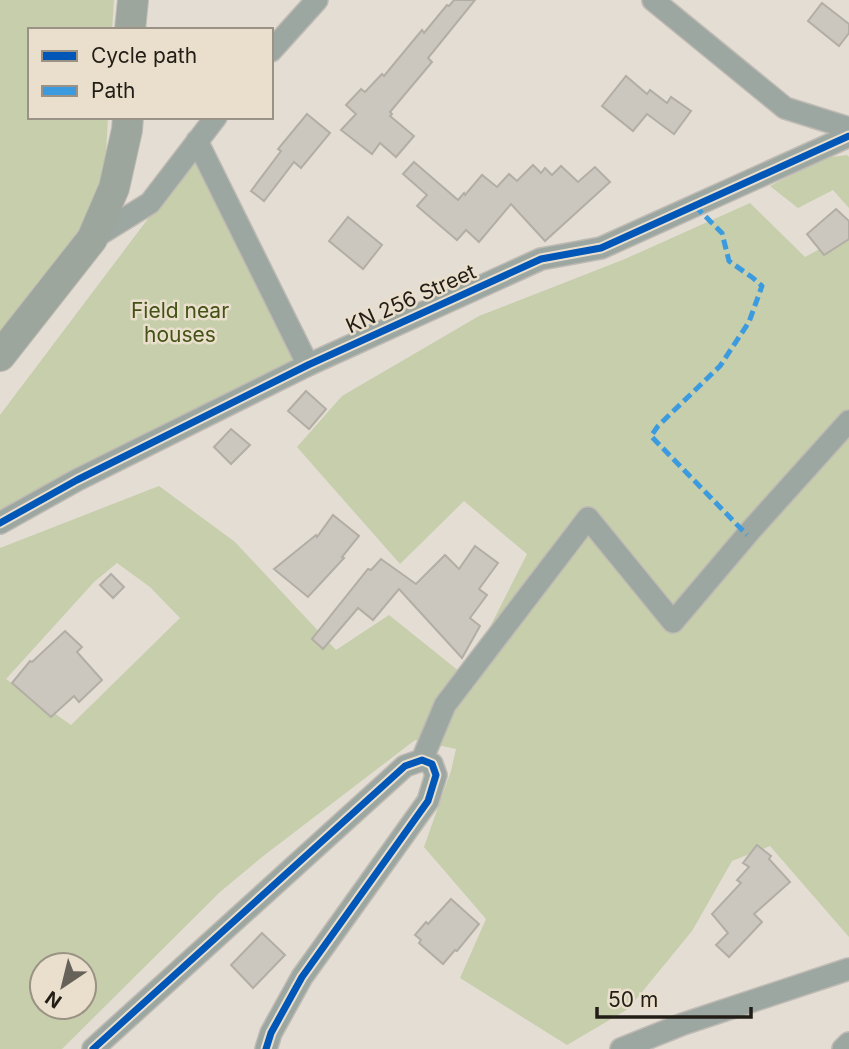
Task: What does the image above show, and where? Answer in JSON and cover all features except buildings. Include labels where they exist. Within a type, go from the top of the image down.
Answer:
[{"type":"main road","points":[[130,28],[133,0]]},
{"type":"main road","points":[[0,356],[92,239],[114,188],[128,119]]},
{"type":"street","points":[[273,49],[317,0]]},
{"type":"street","points":[[653,0],[785,108],[849,128]]},
{"type":"street","points":[[92,239],[150,203],[214,119]]},
{"type":"street","name":"KN 256 Street","points":[[0,523],[77,480],[308,365],[541,259],[601,247],[849,136]]},
{"type":"street","points":[[197,141],[308,365]]},
{"type":"street","points":[[422,760],[445,705],[588,518],[673,622],[849,421]]},
{"type":"street","points":[[93,1049],[405,766],[422,760],[432,764],[436,775],[428,801],[302,977],[271,1033],[266,1049]]},
{"type":"street","points":[[621,1049],[683,1024],[849,969]]},
{"type":"street","points":[[843,1049],[849,1043]]},
{"type":"green space","points":[[0,0],[114,0],[112,28],[28,28],[28,119],[108,119],[105,172],[84,223],[0,335]]},
{"type":"green space","points":[[847,155],[849,208],[833,190],[798,208],[770,186],[825,158]]},
{"type":"green space","name":"Field near houses","points":[[193,159],[299,359],[0,517],[0,415]]},
{"type":"green space","points":[[750,203],[805,257],[849,233],[849,937],[770,846],[732,861],[692,931],[628,1009],[567,1045],[460,978],[486,919],[424,847],[456,749],[415,740],[220,892],[98,1013],[98,951],[28,951],[28,1021],[90,1021],[62,1049],[0,1049],[0,548],[159,486],[235,542],[336,650],[389,615],[465,676],[527,554],[464,501],[400,564],[297,447],[342,396],[479,316],[625,259]],"holes":[[[117,563],[150,587],[180,618],[71,725],[6,679],[94,582]]]},
{"type":"marked path","points":[[695,206],[722,233],[729,261],[762,286],[749,322],[720,366],[651,436],[747,535]]},
{"type":"cycle path","points":[[0,523],[77,480],[308,365],[541,259],[601,248],[849,136]]},
{"type":"cycle path","points":[[93,1049],[405,766],[422,760],[432,764],[436,775],[428,801],[302,977],[271,1033],[266,1049]]}]
